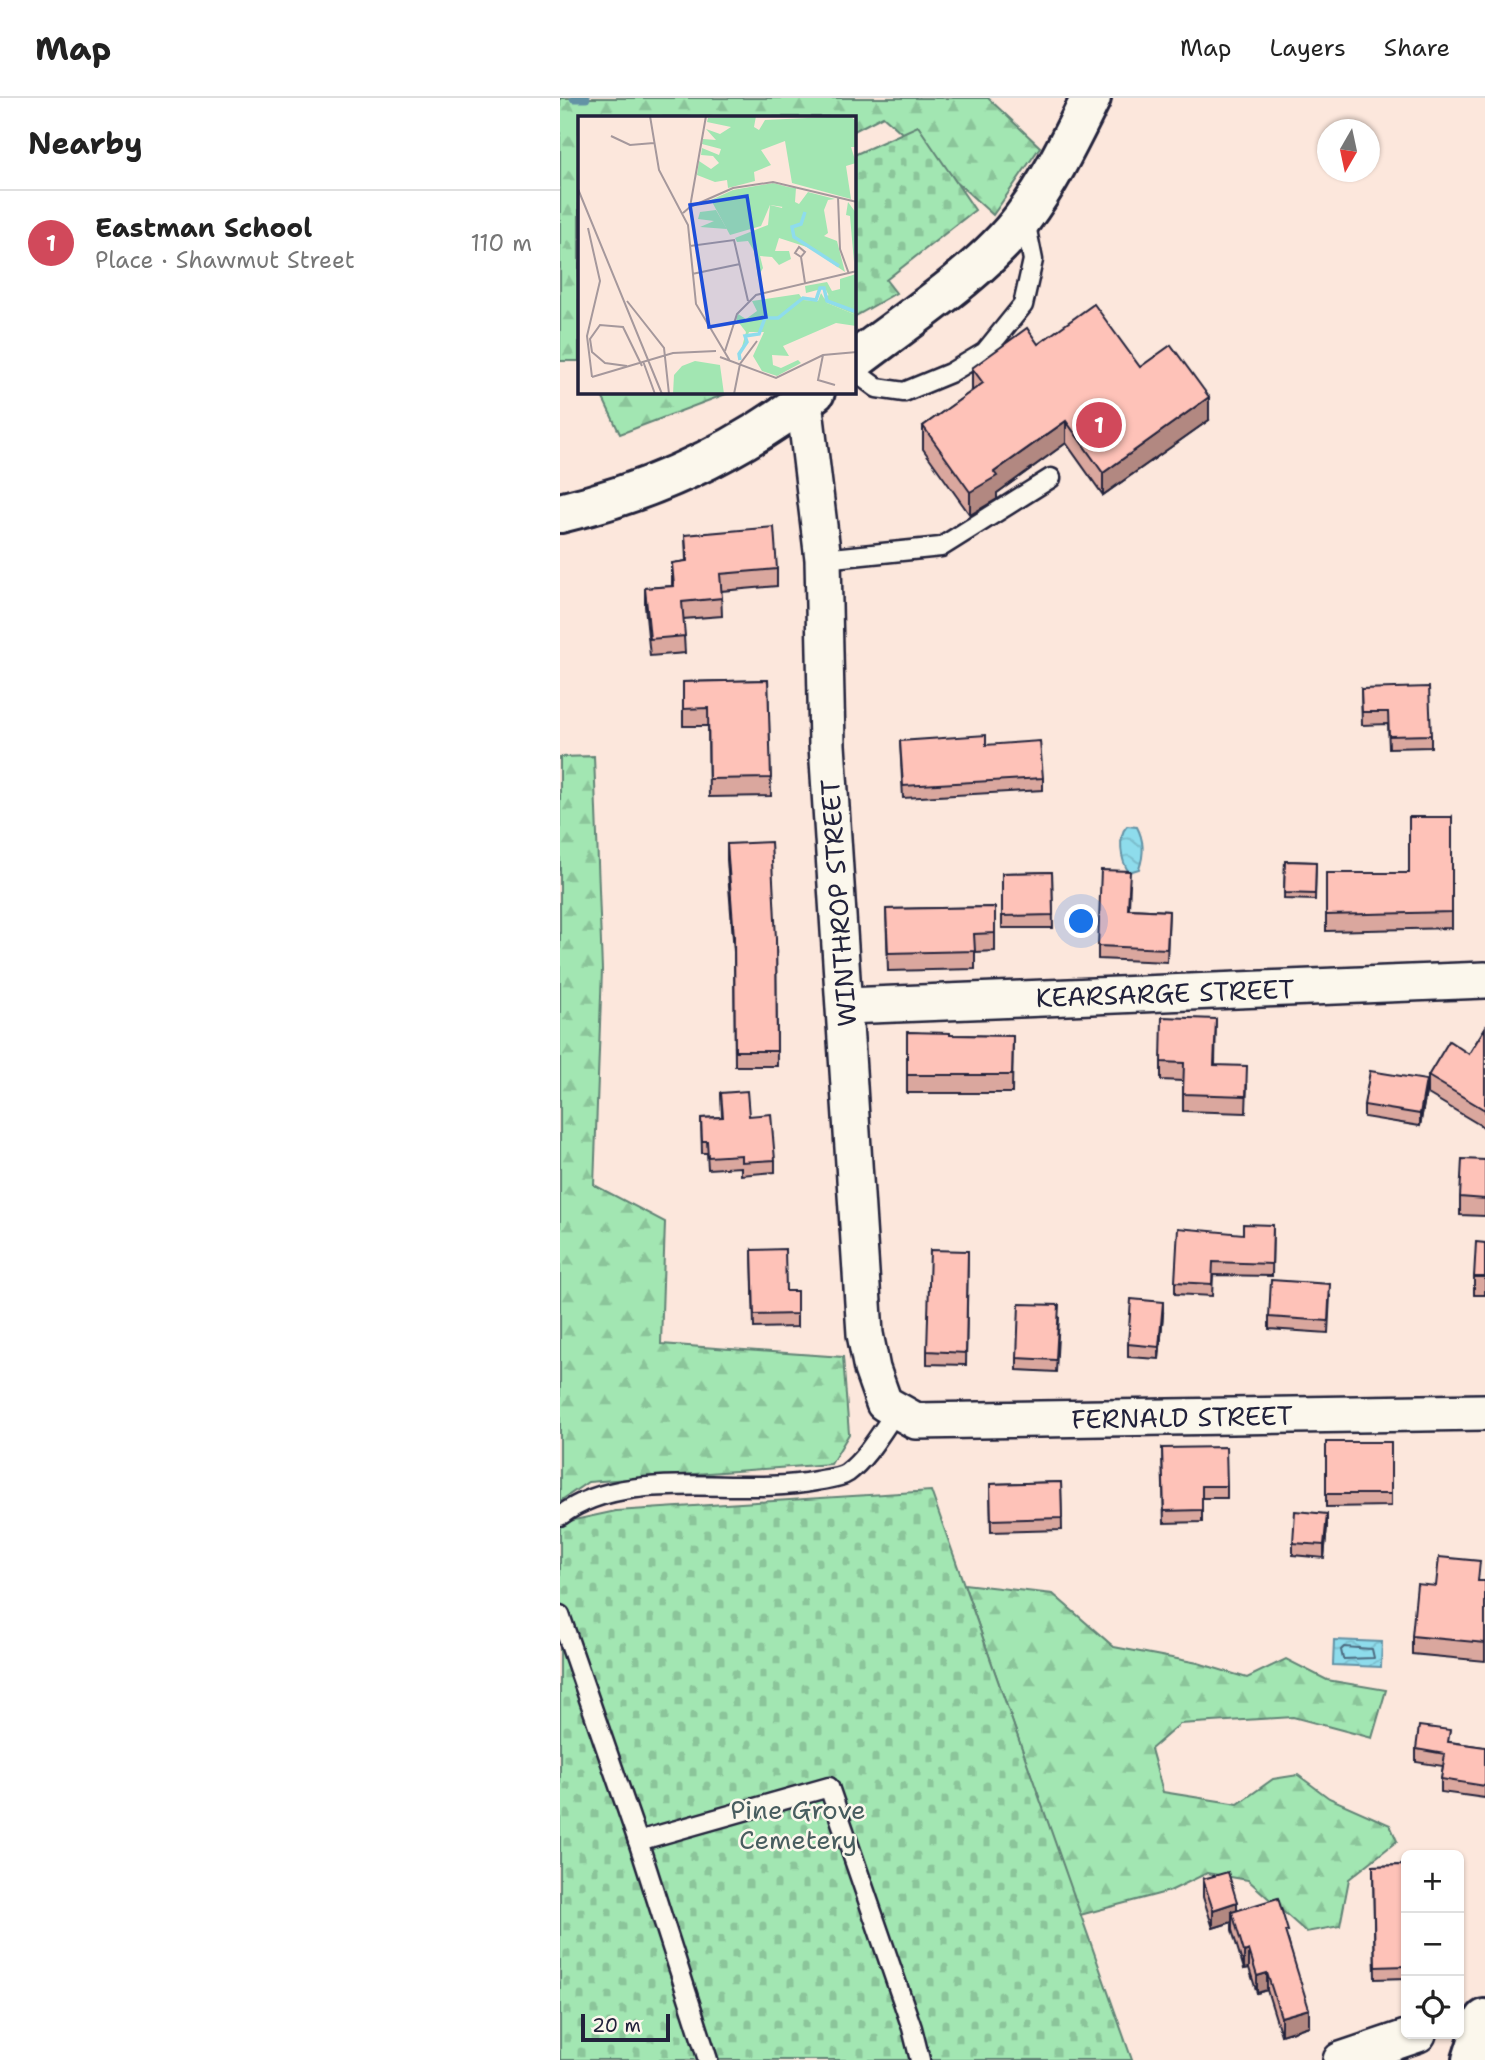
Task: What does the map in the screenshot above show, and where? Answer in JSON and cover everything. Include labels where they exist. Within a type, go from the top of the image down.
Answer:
[{"type":"street","points":[[856,359],[971,270],[1024,216],[1059,163],[1091,98]]},
{"type":"street","points":[[560,513],[607,502],[672,479],[763,431],[809,396]]},
{"type":"street","name":"WINTHROP STREET","points":[[809,396],[823,559],[827,745],[846,1006],[865,1334],[872,1369],[891,1406]]},
{"type":"street","name":"KEARSARGE STREET","points":[[846,1006],[1485,980]]},
{"type":"street","name":"FERNALD STREET","points":[[891,1406],[916,1421],[985,1422],[1434,1410],[1485,1412]]},
{"type":"street","points":[[1472,2060],[1476,2022]]},
{"type":"street","points":[[1341,2060],[1403,2039]]},
{"type":"lane","points":[[856,372],[877,388],[904,392],[950,373],[985,352],[1023,305],[1033,260],[1024,216]]},
{"type":"lane","points":[[823,559],[941,547],[1051,478]]},
{"type":"lane","points":[[560,1516],[575,1504],[637,1488],[786,1487],[845,1474],[872,1445],[891,1406]]},
{"type":"lane","points":[[560,1615],[638,1841],[708,2060]]},
{"type":"lane","points":[[638,1841],[829,1787],[912,2028],[920,2060]]},
{"type":"green space","points":[[560,98],[988,98],[1040,147],[993,215],[883,116],[856,130],[856,116],[578,116],[578,361],[560,361]]},
{"type":"green space","points":[[918,126],[975,210],[886,280],[896,293],[856,316],[856,154]]},
{"type":"green space","points":[[601,394],[726,394],[620,434]]},
{"type":"green space","points":[[594,756],[602,970],[594,1185],[665,1222],[661,1344],[843,1357],[849,1434],[831,1464],[588,1482],[560,1501],[560,757]]},
{"type":"green space","name":"Pine Grove Cemetery","points":[[931,1491],[1132,2060],[560,2060],[560,1523],[616,1511]]},
{"type":"green space","points":[[964,1584],[1053,1594],[1114,1647],[1198,1663],[1247,1678],[1286,1659],[1327,1680],[1386,1690],[1372,1738],[1293,1717],[1180,1724],[1151,1749],[1163,1792],[1238,1804],[1273,1779],[1298,1775],[1329,1798],[1390,1825],[1397,1841],[1349,1879],[1340,1926],[1306,1932],[1248,1880],[1207,1873],[1170,1891],[1080,1915]]},
{"type":"water","points":[[1127,826],[1137,827],[1142,848],[1139,869],[1129,872],[1121,849],[1122,836]]},
{"type":"water","points":[[1334,1640],[1382,1642],[1381,1667],[1333,1665]]},
{"type":"building","points":[[1094,304],[1140,367],[1171,345],[1209,397],[1103,473],[1066,421],[994,472],[997,476],[970,492],[923,426],[983,383],[972,368],[1027,328],[1038,344]]},
{"type":"building","points":[[774,527],[777,569],[720,574],[722,598],[682,602],[685,636],[650,639],[645,588],[674,586],[672,563],[687,561],[685,535]]},
{"type":"building","points":[[768,680],[771,778],[709,779],[708,708],[683,709],[683,682]]},
{"type":"building","points":[[1429,687],[1431,735],[1389,736],[1388,712],[1362,712],[1361,689]]},
{"type":"building","points":[[986,735],[986,745],[1040,741],[1043,778],[903,786],[900,741]]},
{"type":"building","points":[[1409,817],[1452,817],[1452,912],[1326,915],[1326,873],[1409,873]]},
{"type":"building","points":[[771,842],[776,939],[777,1051],[735,1051],[734,937],[727,844]]},
{"type":"building","points":[[1285,861],[1316,862],[1315,894],[1284,893]]},
{"type":"building","points":[[1101,870],[1130,871],[1128,909],[1169,911],[1167,949],[1098,946]]},
{"type":"building","points":[[1052,872],[1053,915],[1002,916],[1002,873]]},
{"type":"building","points":[[995,907],[995,933],[974,934],[975,951],[888,953],[886,909]]},
{"type":"building","points":[[1162,1017],[1216,1019],[1214,1065],[1247,1066],[1246,1096],[1183,1094],[1184,1063],[1161,1062]]},
{"type":"building","points":[[1485,1028],[1485,1110],[1428,1076],[1449,1041],[1469,1054]]},
{"type":"building","points":[[907,1032],[1013,1036],[1012,1075],[907,1075]]},
{"type":"building","points":[[1370,1071],[1426,1080],[1420,1114],[1364,1105]]},
{"type":"building","points":[[747,1091],[749,1116],[771,1114],[775,1160],[741,1162],[741,1155],[708,1157],[707,1141],[702,1141],[701,1118],[723,1117],[721,1093]]},
{"type":"building","points":[[1462,1159],[1485,1160],[1485,1199],[1460,1197]]},
{"type":"building","points":[[1243,1224],[1273,1225],[1272,1264],[1213,1262],[1212,1284],[1175,1282],[1178,1228],[1243,1234]]},
{"type":"building","points":[[1476,1242],[1485,1243],[1485,1277],[1474,1277]]},
{"type":"building","points":[[785,1249],[786,1291],[797,1291],[797,1314],[754,1315],[752,1250]]},
{"type":"building","points":[[930,1250],[968,1251],[966,1353],[927,1351]]},
{"type":"building","points":[[1271,1280],[1330,1284],[1328,1321],[1269,1317]]},
{"type":"building","points":[[1131,1299],[1163,1302],[1159,1347],[1128,1344]]},
{"type":"building","points":[[1019,1304],[1059,1305],[1056,1360],[1017,1358]]},
{"type":"building","points":[[1326,1442],[1391,1442],[1391,1494],[1326,1494]]},
{"type":"building","points":[[1226,1447],[1227,1486],[1202,1486],[1202,1510],[1164,1511],[1162,1448]]},
{"type":"building","points":[[1061,1482],[1062,1518],[991,1520],[990,1484]]},
{"type":"building","points":[[1295,1511],[1327,1514],[1324,1545],[1293,1543]]},
{"type":"building","points":[[1439,1557],[1480,1561],[1478,1581],[1485,1581],[1485,1643],[1412,1636],[1417,1584],[1436,1586]]},
{"type":"building","points":[[1419,1726],[1450,1730],[1448,1742],[1485,1747],[1485,1786],[1441,1779],[1445,1754],[1416,1749]]},
{"type":"building","points":[[1401,1865],[1401,1966],[1375,1967],[1373,1866]]},
{"type":"building","points":[[1228,1872],[1237,1902],[1213,1910],[1203,1879]]},
{"type":"building","points":[[1278,1898],[1288,1931],[1285,1931],[1309,2009],[1281,2017],[1267,1973],[1257,1976],[1249,1950],[1244,1952],[1232,1912]]},
{"type":"waterway","points":[[574,98],[586,98]]},
{"type":"place","name":"Eastman School","points":[[1099,425]]}]
